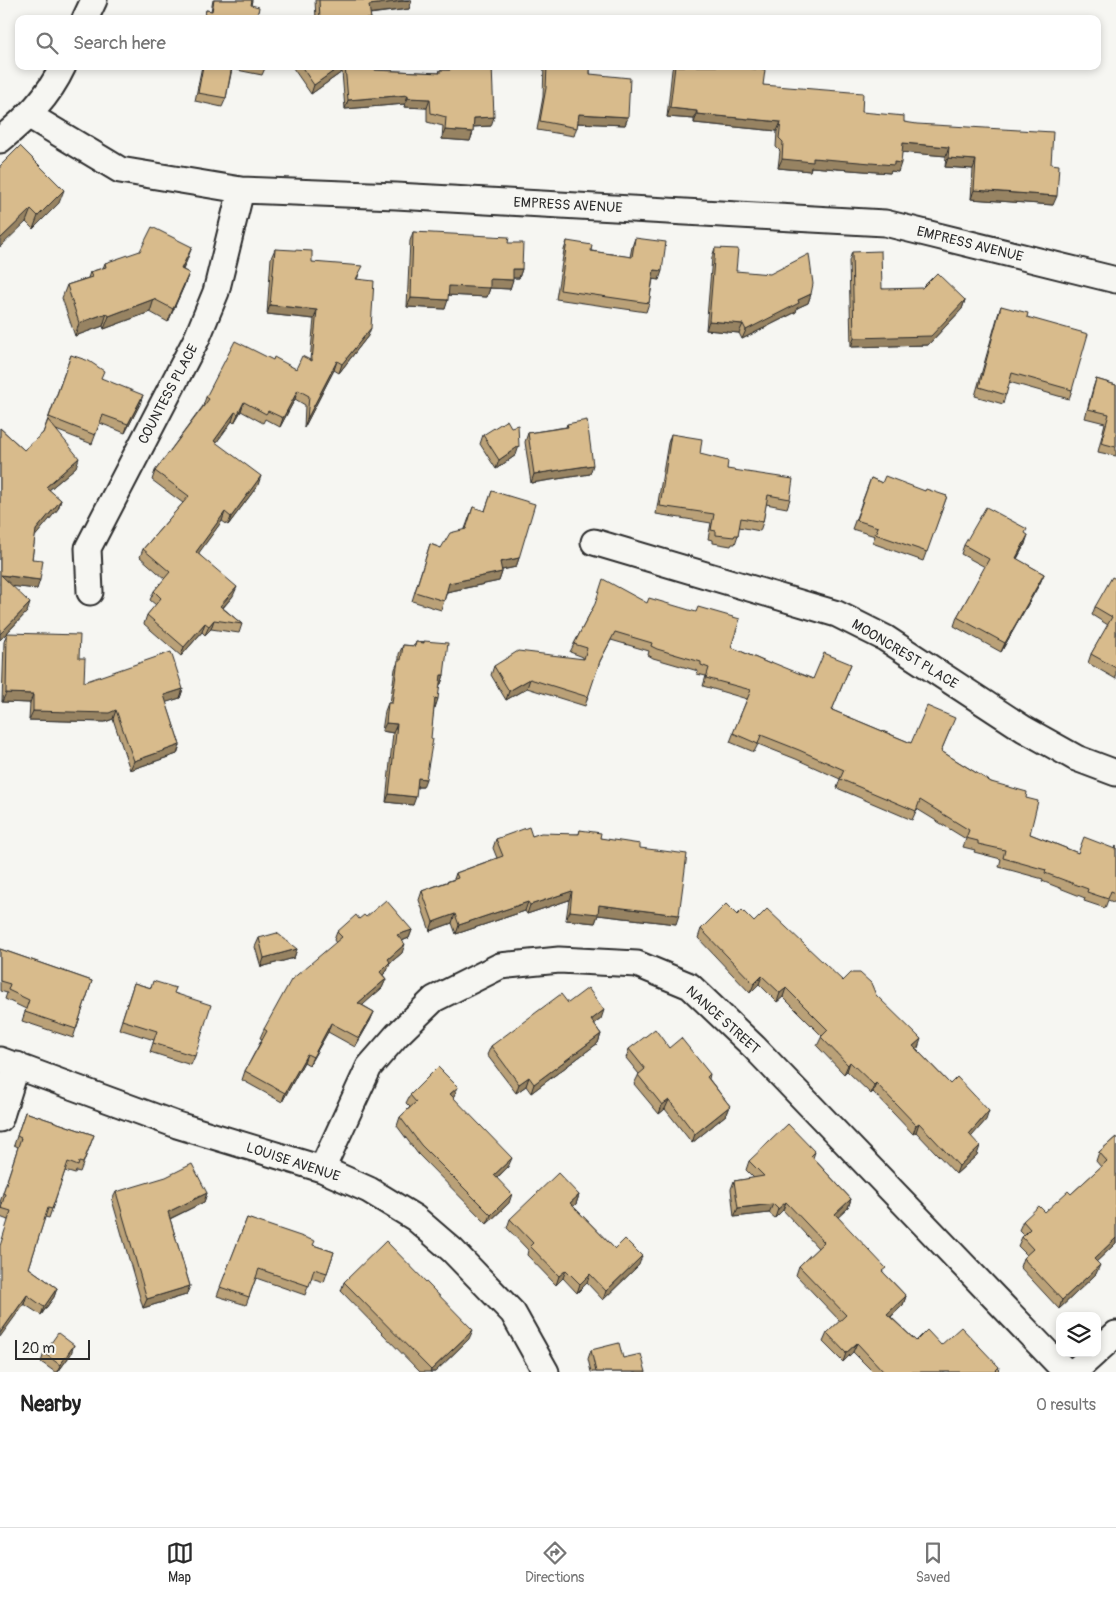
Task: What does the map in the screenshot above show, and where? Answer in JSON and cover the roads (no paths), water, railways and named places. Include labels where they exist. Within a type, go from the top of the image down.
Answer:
[{"type":"street","points":[[87,15],[94,0]]},
{"type":"street","points":[[0,140],[30,116],[61,70]]},
{"type":"street","name":"EMPRESS AVENUE","points":[[30,116],[120,170],[241,190],[396,196],[885,223],[1116,280]]},
{"type":"street","name":"COUNTESS PLACE","points":[[90,592],[88,548],[197,338],[216,292],[241,190]]},
{"type":"street","name":"MOONCREST PLACE","points":[[594,542],[837,614],[885,638],[1024,729],[1076,758],[1116,774]]},
{"type":"street","name":"NANCE STREET","points":[[322,1169],[369,1068],[397,1035],[434,999],[500,966],[559,960],[637,964],[690,986],[754,1047],[1066,1372]]},
{"type":"street","points":[[0,1119],[9,1063]]},
{"type":"street","name":"LOUISE AVENUE","points":[[9,1063],[177,1126],[322,1169],[369,1190],[415,1218],[452,1250],[513,1313],[546,1372]]},
{"type":"street","points":[[1101,1348],[1116,1334]]},
{"type":"street","points":[[1074,1372],[1090,1357]]}]
